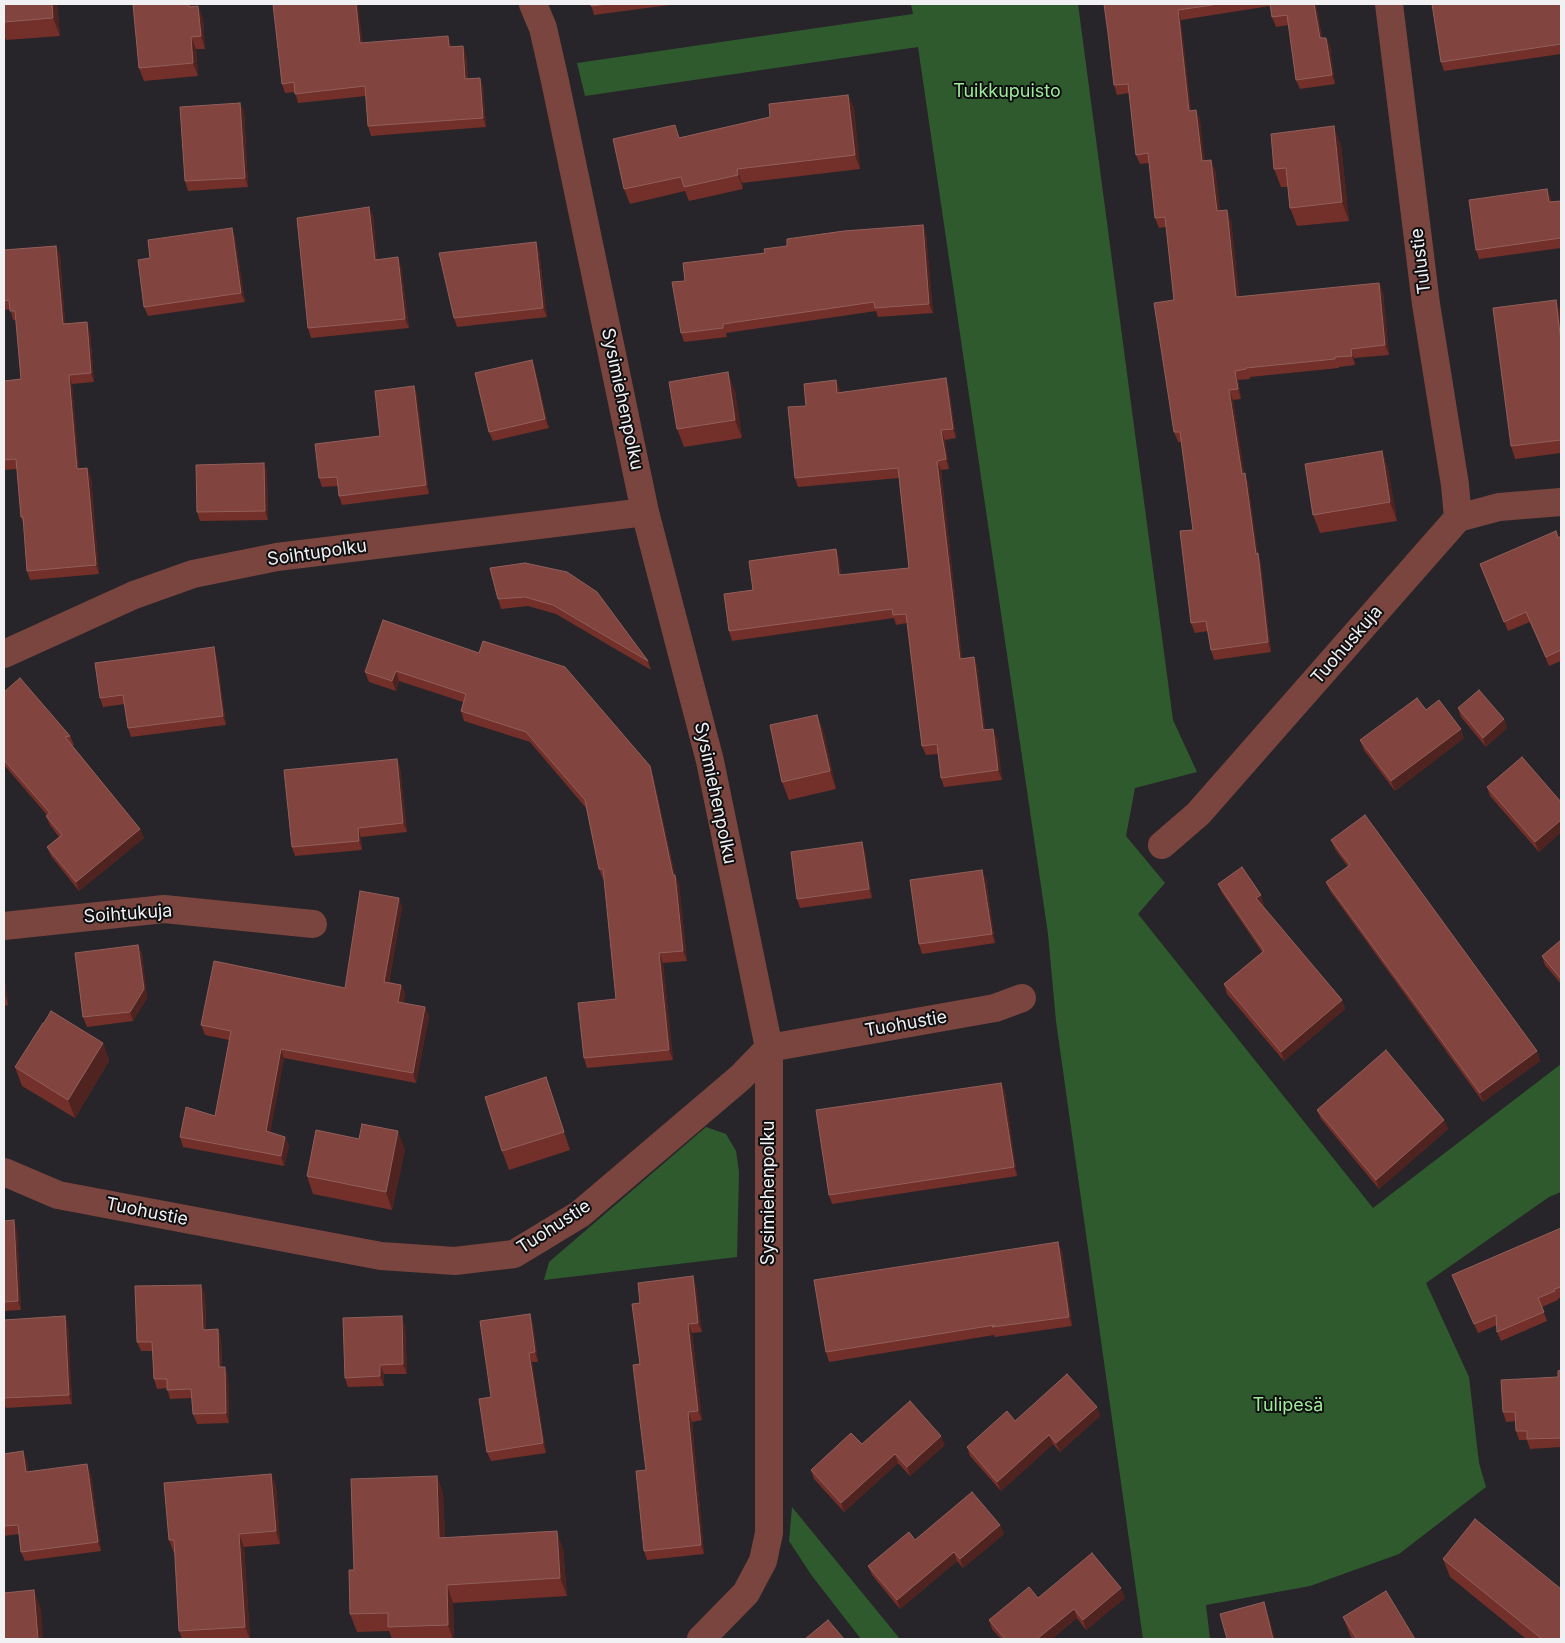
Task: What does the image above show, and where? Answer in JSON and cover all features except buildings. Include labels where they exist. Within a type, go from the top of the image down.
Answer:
[{"type":"street","name":"Sysimiehenpolku","points":[[533,4],[543,28],[555,81],[645,512],[710,760],[768,1048],[769,1533],[763,1561],[746,1593],[701,1639]]},
{"type":"street","name":"Tulustie","points":[[1390,4],[1426,304],[1455,485],[1458,518]]},
{"type":"street","points":[[1458,518],[1498,507],[1561,502]]},
{"type":"street","name":"Soihtupolku","points":[[4,654],[134,595],[193,574],[277,557],[645,512]]},
{"type":"street","name":"Tuohuskuja","points":[[1162,845],[1198,814],[1458,518]]},
{"type":"street","name":"Soihtukuja","points":[[4,926],[164,909],[313,924]]},
{"type":"street","name":"Tuohustie","points":[[4,1172],[58,1195],[381,1256],[455,1261],[514,1254],[580,1214],[741,1077],[768,1048],[995,1008],[1022,998]]},
{"type":"green space","points":[[911,4],[1078,4],[1173,720],[1197,772],[1135,788],[1126,836],[1165,883],[1138,914],[1373,1208],[1561,1064],[1561,1192],[1549,1197],[1426,1283],[1469,1377],[1479,1463],[1486,1487],[1399,1554],[1310,1586],[1206,1605],[1210,1639],[1143,1639],[1056,1021],[1048,934],[918,47],[585,96],[577,63],[913,14]]},
{"type":"green space","points":[[706,1127],[726,1134],[736,1151],[739,1172],[737,1257],[544,1280],[549,1262]]},
{"type":"green space","points":[[792,1507],[900,1639],[861,1639],[812,1576],[789,1541]]},
{"type":"park label","name":"Tuikkupuisto","points":[[1007,92]]},
{"type":"park label","name":"Tulipesä","points":[[1288,1406]]}]
